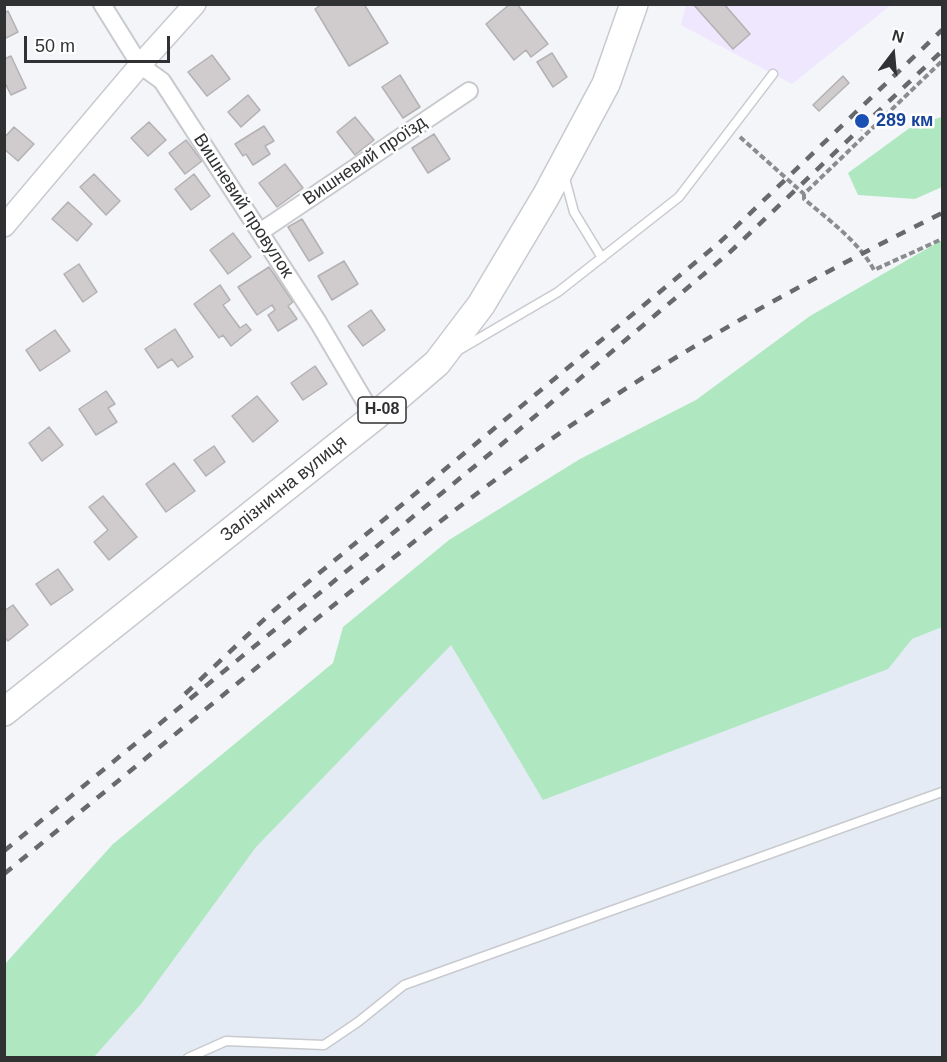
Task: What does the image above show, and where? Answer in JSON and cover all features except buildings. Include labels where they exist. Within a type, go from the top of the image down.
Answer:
[{"type":"main road","name":"Залізнична вулиця","points":[[4,712],[374,417],[437,363],[481,305],[562,167],[606,84],[634,4]]},
{"type":"street","name":"Вишневий провулок","points":[[102,4],[140,65],[162,81],[318,322],[374,417]]},
{"type":"street","points":[[4,226],[140,65],[195,4]]},
{"type":"street","name":"Вишневий проїзд","points":[[260,232],[469,91]]},
{"type":"lane","points":[[437,363],[558,292],[679,196],[773,74]]},
{"type":"lane","points":[[562,167],[574,212],[602,258]]},
{"type":"lane","points":[[188,1058],[226,1041],[324,1045],[358,1022],[404,985],[942,792]]},
{"type":"path","points":[[804,194],[942,61]]},
{"type":"path","points":[[732,129],[804,194],[804,199],[834,224],[854,246],[864,252],[874,270],[942,239]]},
{"type":"shaded area","points":[[686,5],[891,5],[792,84],[681,25]]},
{"type":"shaded area","points":[[942,340],[942,1057],[5,1058],[5,964],[113,844]]},
{"type":"green space","points":[[942,117],[942,187],[915,199],[858,195],[848,173],[915,124]]},
{"type":"green space","points":[[942,240],[942,627],[912,639],[888,669],[543,800],[451,645],[256,847],[141,1004],[94,1057],[5,1057],[5,964],[113,844],[333,663],[343,627],[449,540],[580,459],[696,400],[810,316]]},
{"type":"railway","points":[[185,694],[272,612],[719,243],[942,30]]},
{"type":"railway","points":[[4,851],[508,439],[729,253],[942,51]]},
{"type":"railway","points":[[4,874],[347,595],[461,505],[539,448],[619,393],[698,344],[819,276],[942,213]]},
{"type":"place","name":"289 км","points":[[862,121]]}]
